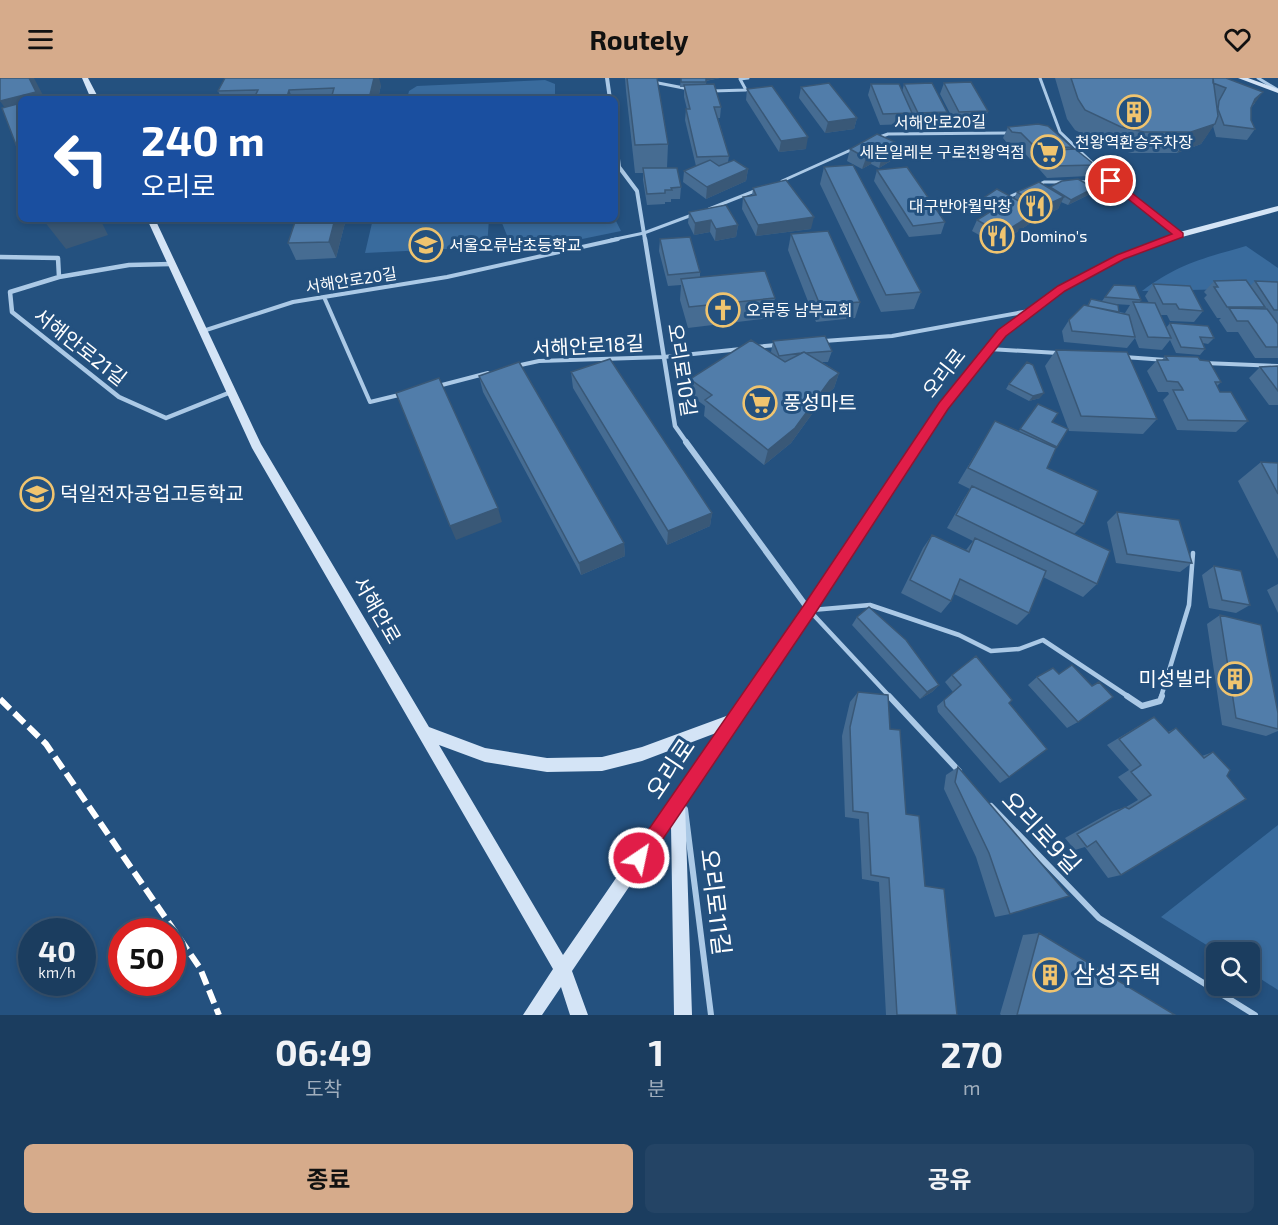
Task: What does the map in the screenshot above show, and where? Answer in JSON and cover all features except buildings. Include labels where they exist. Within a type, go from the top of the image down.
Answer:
[{"type":"main road","points":[[85,78],[94,96]]},
{"type":"main road","points":[[1241,78],[1278,90]]},
{"type":"main road","name":"오리로","points":[[532,1015],[809,610],[943,406],[1002,333],[1062,288],[1120,257],[1179,235],[1278,208]]},
{"type":"main road","name":"서해안로","points":[[152,222],[256,445],[563,970],[579,1015]]},
{"type":"main road","points":[[423,732],[485,755],[547,765],[602,764],[642,754],[734,720]]},
{"type":"main road","points":[[680,798],[683,1015]]},
{"type":"street","points":[[607,78],[610,96]]},
{"type":"street","name":"오리로10길","points":[[618,159],[619,167],[637,190],[675,426],[809,610]]},
{"type":"street","points":[[0,257],[58,258],[59,277]]},
{"type":"street","name":"서해안로21길","points":[[171,264],[129,265],[59,277],[10,292],[12,312],[119,397],[166,418],[231,392]]},
{"type":"lane","points":[[607,78],[613,78]]},
{"type":"lane","points":[[710,91],[746,90],[740,80],[748,78]]},
{"type":"lane","points":[[1040,78],[1060,132],[1111,181],[1179,235]]},
{"type":"lane","points":[[1258,78],[1278,90]]},
{"type":"lane","points":[[648,81],[677,88],[699,90]]},
{"type":"lane","points":[[1049,133],[1060,132]]},
{"type":"lane","name":"서해안로20길","points":[[870,141],[888,134],[1017,133]]},
{"type":"lane","points":[[781,181],[860,146]]},
{"type":"lane","points":[[1033,187],[1044,182],[1111,181]]},
{"type":"lane","points":[[707,209],[760,189]]},
{"type":"lane","points":[[1011,196],[1022,191]]},
{"type":"lane","name":"서해안로20길","points":[[203,331],[293,302],[447,277],[644,233],[697,213]]},
{"type":"lane","points":[[324,297],[370,402],[404,394]]},
{"type":"lane","points":[[814,342],[892,336],[1032,311]]},
{"type":"lane","name":"서해안로18길","points":[[505,369],[539,361],[664,357],[780,344]]},
{"type":"lane","points":[[989,349],[1060,353]]},
{"type":"lane","points":[[1119,357],[1178,361]]},
{"type":"lane","points":[[1201,362],[1278,366]]},
{"type":"lane","points":[[426,388],[494,372]]},
{"type":"lane","points":[[809,610],[870,605],[958,635],[991,651],[1019,649],[1043,640],[1142,706],[1160,701],[1189,605],[1193,554]]},
{"type":"lane","points":[[809,610],[968,781]]},
{"type":"lane","name":"오리로11길","points":[[680,798],[711,1015]]},
{"type":"lane","name":"오리로9길","points":[[984,798],[1099,918],[1255,1015]]},
{"type":"shaded area","points":[[545,80],[555,84],[555,96],[408,96],[409,91],[417,86]]},
{"type":"shaded area","points":[[489,222],[487,247],[365,253],[372,223]]},
{"type":"shaded area","points":[[616,222],[621,231],[514,253],[502,223]]},
{"type":"shaded area","points":[[1246,246],[1278,268],[1278,288],[1142,291],[1180,268],[1204,258]]},
{"type":"shaded area","points":[[1278,825],[1278,990],[1260,978],[1260,942],[1206,942],[1206,945],[1161,917]]},
{"type":"railway","points":[[0,699],[46,744],[200,968],[219,1015]]},
{"type":"place","name":"천왕역환승주차장","points":[[1134,112]]},
{"type":"place","name":"세븐일레븐 구로천왕역점","points":[[1048,152]]},
{"type":"place","name":"대구반야월막창","points":[[1035,206]]},
{"type":"place","name":"Domino's","points":[[997,236]]},
{"type":"place","name":"서울오류남초등학교","points":[[426,245]]},
{"type":"place","name":"오류동 남부교회","points":[[723,310]]},
{"type":"place","name":"풍성마트","points":[[760,403]]},
{"type":"place","name":"덕일전자공업고등학교","points":[[37,494]]},
{"type":"place","name":"미성빌라","points":[[1235,679]]},
{"type":"place","name":"삼성주택","points":[[1050,975]]},
{"type":"route","points":[[639,858],[809,610],[943,406],[1002,333],[1062,288],[1120,257],[1179,235],[1111,181]]}]
